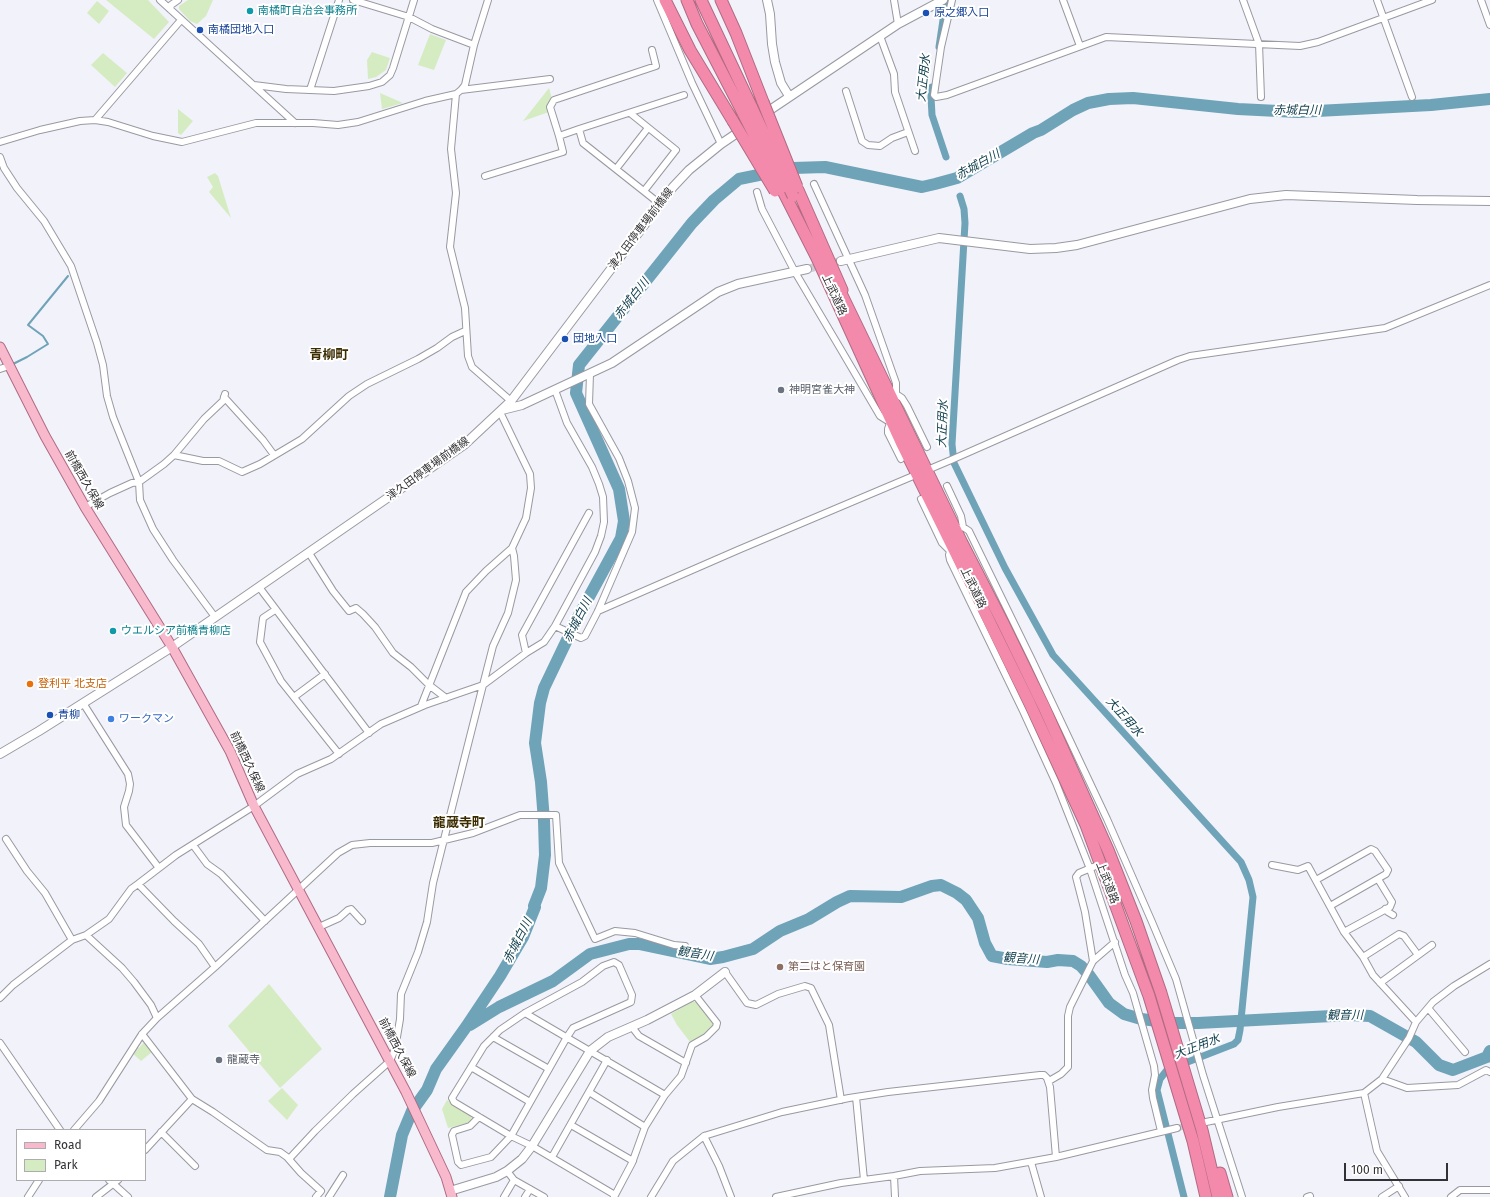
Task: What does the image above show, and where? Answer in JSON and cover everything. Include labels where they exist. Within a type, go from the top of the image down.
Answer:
[{"type":"highway","points":[[665,0],[690,50],[733,122],[788,193]]},
{"type":"highway","name":"上武道路","points":[[687,0],[697,24],[747,110]]},
{"type":"highway","name":"上武道路","points":[[701,0],[747,110],[788,193],[895,397],[896,418]]},
{"type":"highway","points":[[721,0],[736,33],[763,102],[788,193]]},
{"type":"highway","name":"上武道路","points":[[788,193],[816,258],[896,418],[1086,825],[1149,996],[1161,1033],[1193,1140],[1206,1197]]},
{"type":"highway","name":"上武道路","points":[[922,473],[960,528],[955,547],[1003,623],[1078,780],[1122,885],[1161,992],[1204,1126],[1218,1197]]},
{"type":"highway","points":[[1204,1126],[1227,1197]]},
{"type":"highway","points":[[1193,1140],[1201,1197]]},
{"type":"main road","name":"前橋西久保線","points":[[0,347],[45,436],[85,507],[172,647],[230,751],[254,806],[407,1094],[446,1177],[451,1194]]},
{"type":"street","points":[[160,0],[295,123]]},
{"type":"street","points":[[170,9],[171,5],[178,0]]},
{"type":"street","points":[[310,90],[339,0]]},
{"type":"street","points":[[353,0],[409,17],[432,29],[474,45]]},
{"type":"street","points":[[254,85],[310,90],[343,90],[369,86],[382,82],[390,75],[393,68],[414,0]]},
{"type":"street","points":[[488,0],[474,45],[465,85],[459,92],[451,149],[456,193],[450,247],[465,308],[465,331],[468,356],[472,367],[511,401]]},
{"type":"street","points":[[657,0],[692,83],[721,144]]},
{"type":"street","points":[[767,0],[775,62],[781,83],[789,96]]},
{"type":"street","points":[[894,0],[898,24]]},
{"type":"street","points":[[952,0],[941,47],[934,95],[936,98],[999,77],[1106,37],[1300,46],[1318,42],[1432,0]]},
{"type":"street","points":[[1063,0],[1080,46]]},
{"type":"street","points":[[1243,0],[1259,44],[1262,97]]},
{"type":"street","points":[[1377,0],[1412,97]]},
{"type":"street","points":[[1481,0],[1490,26]]},
{"type":"street","name":"津久田停車場前橋線","points":[[0,754],[172,647],[464,445],[511,401],[673,187],[689,170],[721,144],[789,96],[898,24],[942,1]]},
{"type":"street","points":[[95,120],[181,20]]},
{"type":"street","points":[[880,36],[894,74],[896,92],[915,151]]},
{"type":"street","points":[[485,176],[563,152],[550,108],[554,100],[656,66],[652,50]]},
{"type":"street","points":[[0,142],[40,130],[80,121],[95,120],[108,122],[153,136],[182,142],[256,123],[313,123],[338,125],[358,122],[459,92],[550,79]]},
{"type":"street","points":[[846,92],[862,141],[868,145],[880,146],[892,138],[908,132]]},
{"type":"street","points":[[559,136],[684,95]]},
{"type":"street","points":[[630,113],[676,150],[644,190]]},
{"type":"street","points":[[616,169],[648,128]]},
{"type":"street","points":[[579,129],[583,143],[660,204]]},
{"type":"street","points":[[0,157],[4,168],[17,188],[44,221],[71,266],[97,343],[103,365],[107,396],[111,410],[139,482],[140,500],[153,528],[173,560],[215,617]]},
{"type":"street","points":[[814,184],[850,259],[865,295],[896,383],[895,397],[902,398],[927,447]]},
{"type":"street","points":[[757,192],[762,209],[795,272],[877,411],[883,419],[896,418]]},
{"type":"street","points":[[841,261],[939,238],[1030,249],[1056,248],[1077,245],[1250,199],[1286,195],[1490,201]]},
{"type":"street","points":[[421,706],[466,592],[486,571],[512,548],[526,518],[531,488],[530,474],[501,411],[522,405],[612,363],[718,292],[738,284],[807,269]]},
{"type":"street","points":[[598,611],[738,550],[922,473],[1190,356],[1385,328],[1490,285]]},
{"type":"street","points":[[174,455],[203,462],[220,461],[242,472],[260,464],[302,439],[349,396],[367,384],[418,359],[452,337],[465,331]]},
{"type":"street","points":[[0,369],[9,366]]},
{"type":"street","points":[[556,626],[581,638],[585,636],[598,611],[632,532],[635,508],[628,481],[619,458],[589,404],[588,388],[590,374]]},
{"type":"street","points":[[0,998],[12,985],[72,940],[86,935],[109,919],[131,889],[193,845],[254,806],[297,774],[338,754],[381,724],[421,706],[483,685],[526,653],[544,642],[556,626],[595,552],[604,522],[603,496],[599,484],[568,423],[557,389]]},
{"type":"street","points":[[85,507],[110,493],[132,483],[139,482],[164,464],[174,455],[196,428],[223,401],[225,396],[274,455]]},
{"type":"street","points":[[896,418],[888,429],[888,433],[901,460]]},
{"type":"street","points":[[947,486],[961,516],[960,528],[969,531],[1030,657],[1122,852],[1176,979],[1203,1074],[1242,1197]]},
{"type":"street","points":[[921,499],[942,543],[955,547],[949,555],[950,560],[1024,711],[1056,783],[1090,869],[1125,975],[1131,988],[1154,1066],[1155,1076],[1153,1098],[1162,1131]]},
{"type":"street","points":[[526,653],[522,635],[589,513]]},
{"type":"street","points":[[289,1159],[353,1094],[390,1061],[395,1050],[400,1019],[401,994],[418,952],[427,922],[433,883],[493,646],[508,613],[516,580],[512,548]]},
{"type":"street","points":[[309,553],[333,591],[349,611],[356,608],[363,614],[375,627],[393,653],[446,698]]},
{"type":"street","points":[[259,587],[369,733]]},
{"type":"street","points":[[275,610],[263,618],[260,642],[281,681],[338,754]]},
{"type":"street","points":[[294,698],[325,674]]},
{"type":"street","points":[[83,703],[128,774],[130,784],[124,807],[126,825],[159,868]]},
{"type":"street","points":[[75,1129],[99,1101],[142,1034],[157,1018],[215,967],[338,853],[352,845],[370,843],[432,843],[473,833],[520,815],[556,815],[560,863],[595,939],[615,931],[635,932],[685,946]]},
{"type":"street","points":[[6,840],[45,893],[72,940]]},
{"type":"street","points":[[193,845],[207,864],[221,874],[265,921]]},
{"type":"street","points":[[1316,880],[1371,849],[1375,851],[1388,870],[1386,874],[1378,879],[1330,906]]},
{"type":"street","points":[[1115,856],[1122,852]]},
{"type":"street","points":[[1093,961],[1085,912],[1076,877],[1079,873],[1098,865]]},
{"type":"street","points":[[1272,865],[1298,870],[1308,866],[1344,932],[1363,957],[1373,975],[1416,1022]]},
{"type":"street","points":[[1344,932],[1390,907],[1392,902],[1378,879]]},
{"type":"street","points":[[138,884],[199,944],[215,967]]},
{"type":"street","points":[[319,927],[339,918],[351,909],[362,921]]},
{"type":"street","points":[[1385,909],[1394,915]]},
{"type":"street","points":[[1363,957],[1399,934],[1404,936],[1418,955]]},
{"type":"street","points":[[86,935],[122,968],[134,982],[151,1005],[157,1018]]},
{"type":"street","points":[[1049,1080],[1061,1074],[1068,1067],[1068,1016],[1070,1007],[1093,961],[1115,942]]},
{"type":"street","points":[[1380,983],[1432,945]]},
{"type":"street","points":[[479,1117],[470,1126],[454,1131],[452,1135],[458,1162],[461,1165],[491,1157],[511,1136],[573,1028],[631,1002],[632,995],[619,965],[614,962],[603,966],[582,982],[525,1013],[500,1030],[484,1046],[452,1098],[454,1102],[511,1136],[532,1146],[614,1196],[633,1161],[645,1126],[665,1094],[681,1076],[692,1045],[706,1037],[716,1028],[717,1023],[695,995]]},
{"type":"street","points":[[1204,1126],[1218,1120],[1278,1107],[1364,1093],[1382,1079],[1409,1038],[1416,1022],[1433,1002],[1454,986],[1490,964]]},
{"type":"street","points":[[451,1194],[496,1177],[507,1171],[522,1159],[532,1146],[590,1051],[608,1037],[632,1027],[695,995],[726,972],[747,1003],[756,1005],[778,994],[805,986],[811,988],[829,1025],[841,1100]]},
{"type":"street","points":[[1428,1008],[1465,1052]]},
{"type":"street","points":[[525,1013],[665,1094]]},
{"type":"street","points":[[632,1027],[639,1036],[686,1063]]},
{"type":"street","points":[[142,1034],[192,1099],[213,1112],[266,1150],[280,1152],[289,1159],[301,1173],[329,1197],[343,1175]]},
{"type":"street","points":[[493,1037],[549,1069]]},
{"type":"street","points":[[0,1043],[3,1053],[59,1129]]},
{"type":"street","points":[[552,1158],[607,1060]]},
{"type":"street","points":[[471,1067],[530,1102]]},
{"type":"street","points":[[1382,1079],[1408,1088],[1458,1086],[1486,1070],[1490,1072]]},
{"type":"street","points":[[652,1197],[673,1161],[704,1136],[782,1112],[856,1097],[1040,1075],[1046,1076],[1049,1080],[1056,1157]]},
{"type":"street","points":[[589,1092],[645,1126]]},
{"type":"street","points":[[1364,1093],[1377,1151],[1405,1197]]},
{"type":"street","points":[[856,1097],[864,1180]]},
{"type":"street","points":[[146,1149],[192,1099]]},
{"type":"street","points":[[571,1125],[633,1161]]},
{"type":"street","points":[[776,1197],[841,1182],[894,1176],[920,1171],[995,1168],[1031,1162],[1174,1128]]},
{"type":"street","points":[[161,1132],[195,1166]]},
{"type":"street","points":[[704,1136],[719,1166],[731,1197]]},
{"type":"street","points":[[1031,1162],[1041,1197]]},
{"type":"street","points":[[507,1171],[514,1180],[544,1197]]},
{"type":"street","points":[[894,1176],[895,1197]]},
{"type":"street","points":[[504,1197],[514,1180]]},
{"type":"street","points":[[28,1197],[38,1181]]},
{"type":"street","points":[[96,1197],[113,1181],[128,1197]]},
{"type":"street","points":[[1382,1197],[1399,1186]]},
{"type":"street","points":[[525,1197],[530,1189]]},
{"type":"street","points":[[1451,1197],[1460,1190],[1490,1190]]},
{"type":"street","points":[[316,1197],[321,1191]]},
{"type":"green space","points":[[106,0],[148,0],[169,22],[154,39]]},
{"type":"green space","points":[[188,0],[213,0],[206,16],[197,24],[190,21],[179,9],[179,6]]},
{"type":"green space","points":[[97,1],[109,11],[99,24],[87,13]]},
{"type":"green space","points":[[430,34],[446,40],[434,70],[418,65]]},
{"type":"green space","points":[[372,52],[390,58],[386,70],[376,77],[368,79],[367,60]]},
{"type":"green space","points":[[103,53],[127,73],[115,87],[91,65]]},
{"type":"green space","points":[[549,88],[552,99],[549,112],[523,121]]},
{"type":"green space","points":[[380,93],[403,103],[382,109]]},
{"type":"green space","points":[[178,109],[193,121],[181,135],[178,133]]},
{"type":"green space","points":[[215,173],[218,176],[231,218],[209,192],[213,187],[207,177]]},
{"type":"green space","points":[[269,984],[322,1049],[280,1088],[228,1026]]},
{"type":"green space","points":[[691,1002],[696,1002],[713,1022],[713,1027],[690,1042],[677,1025],[671,1014]]},
{"type":"green space","points":[[144,1042],[152,1052],[141,1061],[132,1053],[137,1046],[139,1048]]},
{"type":"green space","points":[[282,1088],[298,1105],[287,1120],[268,1101]]},
{"type":"green space","points":[[447,1100],[471,1116],[472,1120],[468,1123],[448,1128],[442,1109]]},
{"type":"waterway","name":"大正用水","points":[[939,47],[946,0]]},
{"type":"waterway","name":"大正用水","points":[[932,87],[932,115],[946,157]]},
{"type":"waterway","name":"赤城白川","points":[[390,1197],[402,1135],[412,1111],[427,1090],[436,1069],[500,976],[523,937],[535,907],[534,906],[541,888],[545,855],[541,782],[535,743],[540,703],[544,688],[577,619],[621,538],[624,521],[619,489],[576,393],[579,365],[692,223],[714,200],[739,179],[793,168],[825,167],[922,187],[935,184],[957,178],[1073,110],[1088,103],[1109,99],[1133,98],[1238,109],[1298,112],[1431,105],[1490,99]]},
{"type":"waterway","name":"大正用水","points":[[960,196],[964,209],[965,223],[952,444],[954,463],[1005,568],[1053,655],[1241,862],[1249,880],[1253,897],[1238,1040],[1234,1044],[1167,1070],[1160,1079],[1157,1090],[1184,1197]]},
{"type":"waterway","points":[[13,364],[48,344],[43,336],[28,325],[68,276]]},
{"type":"waterway","name":"観音川","points":[[470,1025],[499,1007],[553,981],[590,954],[629,944],[639,944],[710,959],[723,957],[753,949],[780,931],[809,919],[850,896],[901,897],[932,886],[941,885],[957,893],[966,900],[978,918],[985,943],[992,956],[1008,959],[1047,962],[1058,960],[1073,961],[1081,966],[1089,975],[1109,1003],[1124,1014],[1141,1019],[1175,1023],[1351,1015],[1370,1016],[1416,1042],[1439,1065],[1453,1070],[1487,1057],[1490,1051]]},
{"type":"tunnel","points":[[807,269],[841,261]]},
{"type":"tunnel","points":[[1177,1128],[1202,1123]]},
{"type":"place","name":"南橘町自治会事務所","points":[[250,11]]},
{"type":"place","name":"原之郷入口","points":[[926,13]]},
{"type":"place","name":"南橘団地入口","points":[[200,30]]},
{"type":"place","name":"団地入口","points":[[565,339]]},
{"type":"place","name":"神明宮雀大神","points":[[781,390]]},
{"type":"place","name":"ウエルシア前橋青柳店","points":[[113,631]]},
{"type":"place","name":"登利平 北支店","points":[[30,684]]},
{"type":"place","name":"青柳","points":[[50,715]]},
{"type":"place","name":"ワークマン","points":[[111,719]]},
{"type":"place","name":"第二はと保育園","points":[[780,967]]},
{"type":"place","name":"龍蔵寺","points":[[219,1060]]},
{"type":"district","name":"青柳町","points":[[329,355]]},
{"type":"district","name":"龍蔵寺町","points":[[459,823]]}]
